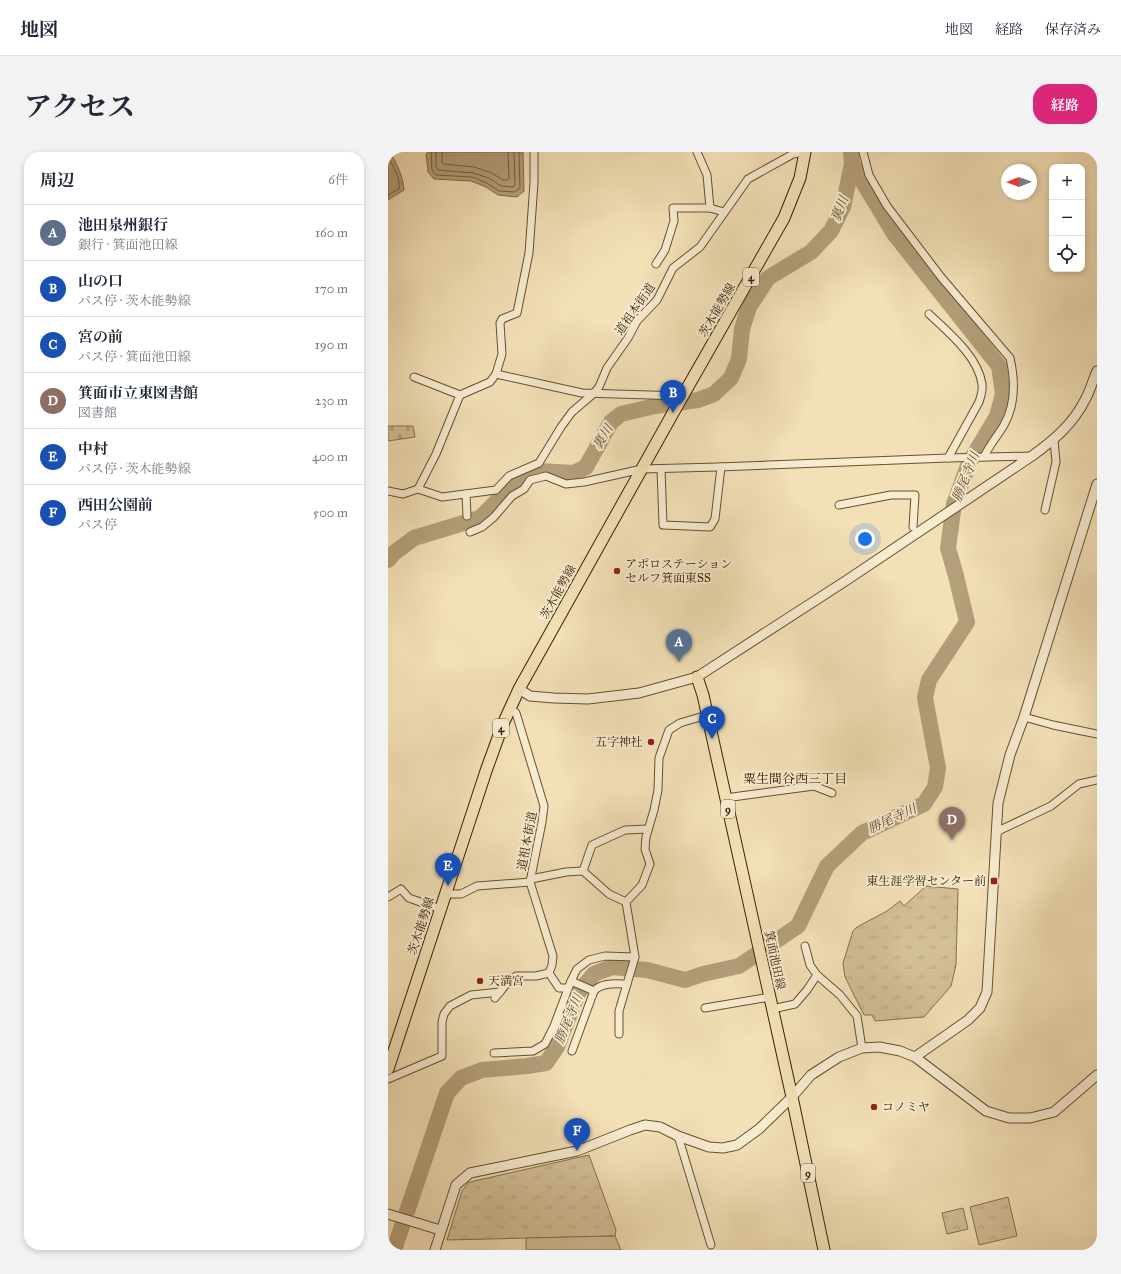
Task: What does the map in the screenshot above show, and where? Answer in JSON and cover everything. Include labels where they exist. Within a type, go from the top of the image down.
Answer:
[{"type":"main road","name":"茨木能勢線","points":[[388,1069],[486,771],[510,708],[519,689],[673,413],[784,218],[800,178],[803,152]]},
{"type":"main road","name":"箕面池田線","points":[[697,677],[726,798],[824,1250]]},
{"type":"street","points":[[418,490],[436,454],[460,395],[490,382],[496,374],[502,354],[500,322],[502,319],[517,313],[529,254],[534,183],[534,152]]},
{"type":"street","points":[[697,152],[707,175],[710,208]]},
{"type":"street","name":"道祖本街道","points":[[466,494],[496,490],[509,476],[539,463],[572,412],[599,387],[607,368],[628,338],[637,321],[657,300],[673,268],[700,246],[748,179],[792,154],[803,152]]},
{"type":"street","points":[[863,152],[869,175],[887,206],[941,277],[1010,358],[1014,373],[1012,406],[1004,424],[990,444],[984,457]]},
{"type":"street","points":[[656,264],[665,250],[674,221],[673,208],[710,208],[724,212]]},
{"type":"street","points":[[929,314],[962,347],[976,365],[982,383],[983,393],[979,402],[948,458]]},
{"type":"street","points":[[519,689],[530,696],[588,699],[639,693],[697,677],[847,580],[1054,440],[1073,420],[1086,400],[1097,371]]},
{"type":"street","points":[[496,374],[582,393],[683,396]]},
{"type":"street","points":[[414,377],[460,395]]},
{"type":"street","points":[[1045,510],[1056,462],[1054,440]]},
{"type":"street","points":[[470,532],[482,527],[494,517],[512,496],[524,490],[530,480],[546,476],[566,484],[584,482],[642,469],[1032,456]]},
{"type":"street","points":[[661,469],[663,526],[710,527],[715,519],[721,467]]},
{"type":"street","points":[[522,470],[530,480]]},
{"type":"street","points":[[915,1057],[968,1020],[980,1008],[987,992],[998,803],[1010,755],[1024,717],[1097,484]]},
{"type":"street","points":[[388,490],[403,494],[418,490],[442,497],[466,494],[467,516]]},
{"type":"street","points":[[839,505],[891,495],[914,495],[912,527]]},
{"type":"street","name":"道祖本街道","points":[[510,708],[516,713],[544,806],[530,880],[553,956],[549,973]]},
{"type":"street","points":[[626,902],[642,885],[650,864],[645,849],[646,837],[658,790],[658,758],[670,730],[680,723],[707,715]]},
{"type":"street","points":[[1024,717],[1053,725],[1097,734]]},
{"type":"street","points":[[996,832],[1051,806],[1078,784],[1097,780]]},
{"type":"street","points":[[726,798],[814,786],[832,792]]},
{"type":"street","points":[[583,871],[592,845],[625,830],[648,830]]},
{"type":"street","points":[[445,894],[461,894],[477,886],[530,880],[566,872],[583,871],[609,894],[626,902]]},
{"type":"street","points":[[388,897],[401,889],[409,898],[440,909]]},
{"type":"street","points":[[619,1034],[619,1011],[634,959],[626,902]]},
{"type":"street","points":[[805,946],[810,965],[816,975],[840,995],[857,1016],[862,1048]]},
{"type":"street","points":[[494,1053],[533,1051],[545,1044],[554,1026],[577,969],[589,960],[605,956],[634,959]]},
{"type":"street","points":[[388,1079],[442,1056],[442,1022],[444,1014],[450,1006],[470,995],[497,995],[508,982],[516,976],[536,976],[549,973],[559,988],[570,985],[594,991]]},
{"type":"street","points":[[772,1009],[795,1004],[807,990],[816,975]]},
{"type":"street","points":[[572,1051],[594,991],[598,986],[627,982]]},
{"type":"street","points":[[705,1008],[770,997]]},
{"type":"street","points":[[435,1250],[440,1230],[456,1185],[470,1173],[577,1151],[645,1125],[660,1127],[678,1136],[709,1147],[723,1148],[737,1145],[759,1129],[792,1097],[811,1075],[839,1057],[862,1048],[886,1048],[900,1051],[915,1057],[986,1111],[1009,1118],[1030,1118],[1054,1112],[1097,1075]]},
{"type":"street","points":[[678,1136],[711,1245]]},
{"type":"street","points":[[390,1215],[440,1230]]},
{"type":"green space","points":[[388,426],[413,426],[415,437],[388,441]]},
{"type":"green space","points":[[926,886],[958,889],[956,965],[951,986],[924,1017],[875,1021],[872,1015],[864,1015],[845,977],[843,963],[853,931],[857,927],[887,911],[900,901],[904,906]]},
{"type":"green space","points":[[589,1155],[616,1230],[615,1236],[447,1240],[462,1191],[468,1183]]},
{"type":"green space","points":[[1008,1197],[1017,1236],[979,1245],[970,1207]]},
{"type":"green space","points":[[963,1208],[968,1229],[947,1234],[942,1213]]},
{"type":"green space","points":[[615,1236],[621,1250],[526,1250],[526,1238]]},
{"type":"water","points":[[388,152],[390,152],[399,170],[404,190],[388,200]]},
{"type":"water","points":[[428,152],[523,152],[524,191],[517,197],[498,195],[486,187],[471,181],[434,179],[428,172],[426,154]]},
{"type":"waterway","name":"勝尾寺川","points":[[394,1250],[447,1093],[461,1078],[482,1070],[546,1063],[557,1047],[578,993],[594,974],[612,967],[647,970],[685,980],[703,974],[739,966],[798,926],[827,866],[862,833],[924,804],[935,787],[938,768],[925,698],[929,680],[967,622],[948,548],[954,504],[969,463],[997,416],[1003,394],[999,366],[895,235],[852,164],[851,152]]},
{"type":"waterway","name":"裏川","points":[[388,560],[394,553],[414,538],[480,518],[522,476],[539,471],[574,473],[586,467],[611,422],[621,414],[655,406],[698,400],[714,394],[731,378],[739,359],[742,329],[749,307],[768,278],[811,252],[831,231],[843,207],[852,164]]},
{"type":"place","name":"山の口","points":[[673,413]]},
{"type":"place","name":"アポロステーション セルフ箕面東SS","points":[[617,571]]},
{"type":"place","name":"池田泉州銀行","points":[[679,662]]},
{"type":"place","name":"宮の前","points":[[712,739]]},
{"type":"place","name":"五字神社","points":[[651,742]]},
{"type":"place","name":"箕面市立東図書館","points":[[952,840]]},
{"type":"place","name":"東生涯学習センター前","points":[[994,881]]},
{"type":"place","name":"中村","points":[[448,886]]},
{"type":"place","name":"天満宮","points":[[480,981]]},
{"type":"place","name":"コノミヤ","points":[[874,1107]]},
{"type":"place","name":"西田公園前","points":[[577,1151]]},
{"type":"district","name":"粟生間谷西三丁目","points":[[795,779]]}]
